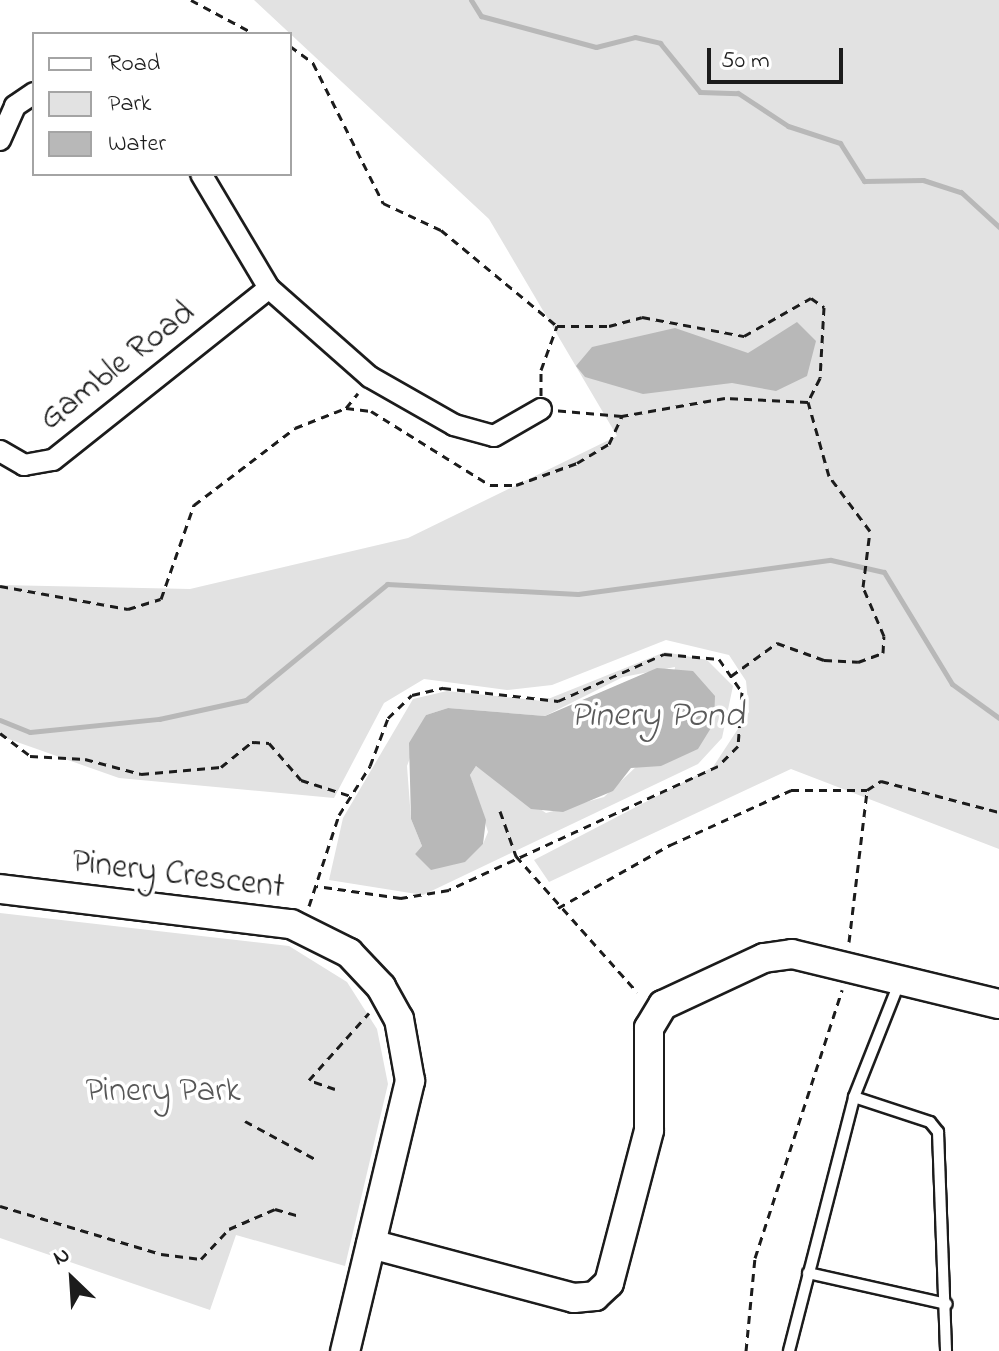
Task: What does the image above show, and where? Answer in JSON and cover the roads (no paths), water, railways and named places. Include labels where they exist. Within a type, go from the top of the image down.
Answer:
[{"type":"street","points":[[0,140],[15,106],[32,94]]},
{"type":"street","points":[[202,176],[269,288],[370,377],[454,425],[494,436],[541,409]]},
{"type":"street","name":"Gamble Road","points":[[0,451],[24,465],[53,460],[269,288]]},
{"type":"street","name":"Pinery Crescent","points":[[0,889],[282,922],[332,942],[363,965],[399,1019],[410,1081],[345,1351]]},
{"type":"street","points":[[371,1244],[574,1298],[595,1296],[616,1261],[652,1115],[654,1011],[779,955],[901,979],[999,1004]]},
{"type":"lane","points":[[789,1351],[854,1097],[901,979]]},
{"type":"lane","points":[[854,1097],[935,1126],[947,1304],[946,1351]]},
{"type":"lane","points":[[808,1273],[947,1304]]},
{"type":"water","points":[[797,322],[816,341],[807,376],[776,391],[732,383],[643,394],[585,377],[576,366],[592,347],[675,328],[748,353]]},
{"type":"water","name":"Pinery Pond","points":[[657,668],[693,671],[715,696],[714,723],[698,749],[661,766],[631,768],[613,791],[563,812],[531,809],[476,766],[470,775],[486,820],[483,844],[465,862],[431,870],[415,854],[422,846],[411,819],[409,743],[426,715],[448,708],[545,716]]},
{"type":"waterway","points":[[471,0],[481,16],[596,47],[635,37],[660,43],[700,92],[738,93],[788,126],[840,143],[864,181],[923,180],[961,192],[999,227]]},
{"type":"waterway","points":[[0,720],[30,732],[159,719],[246,700],[387,584],[578,594],[831,560],[884,572],[952,684],[999,718]]},
{"type":"park label","name":"Pinery Park","points":[[163,1093]]}]
